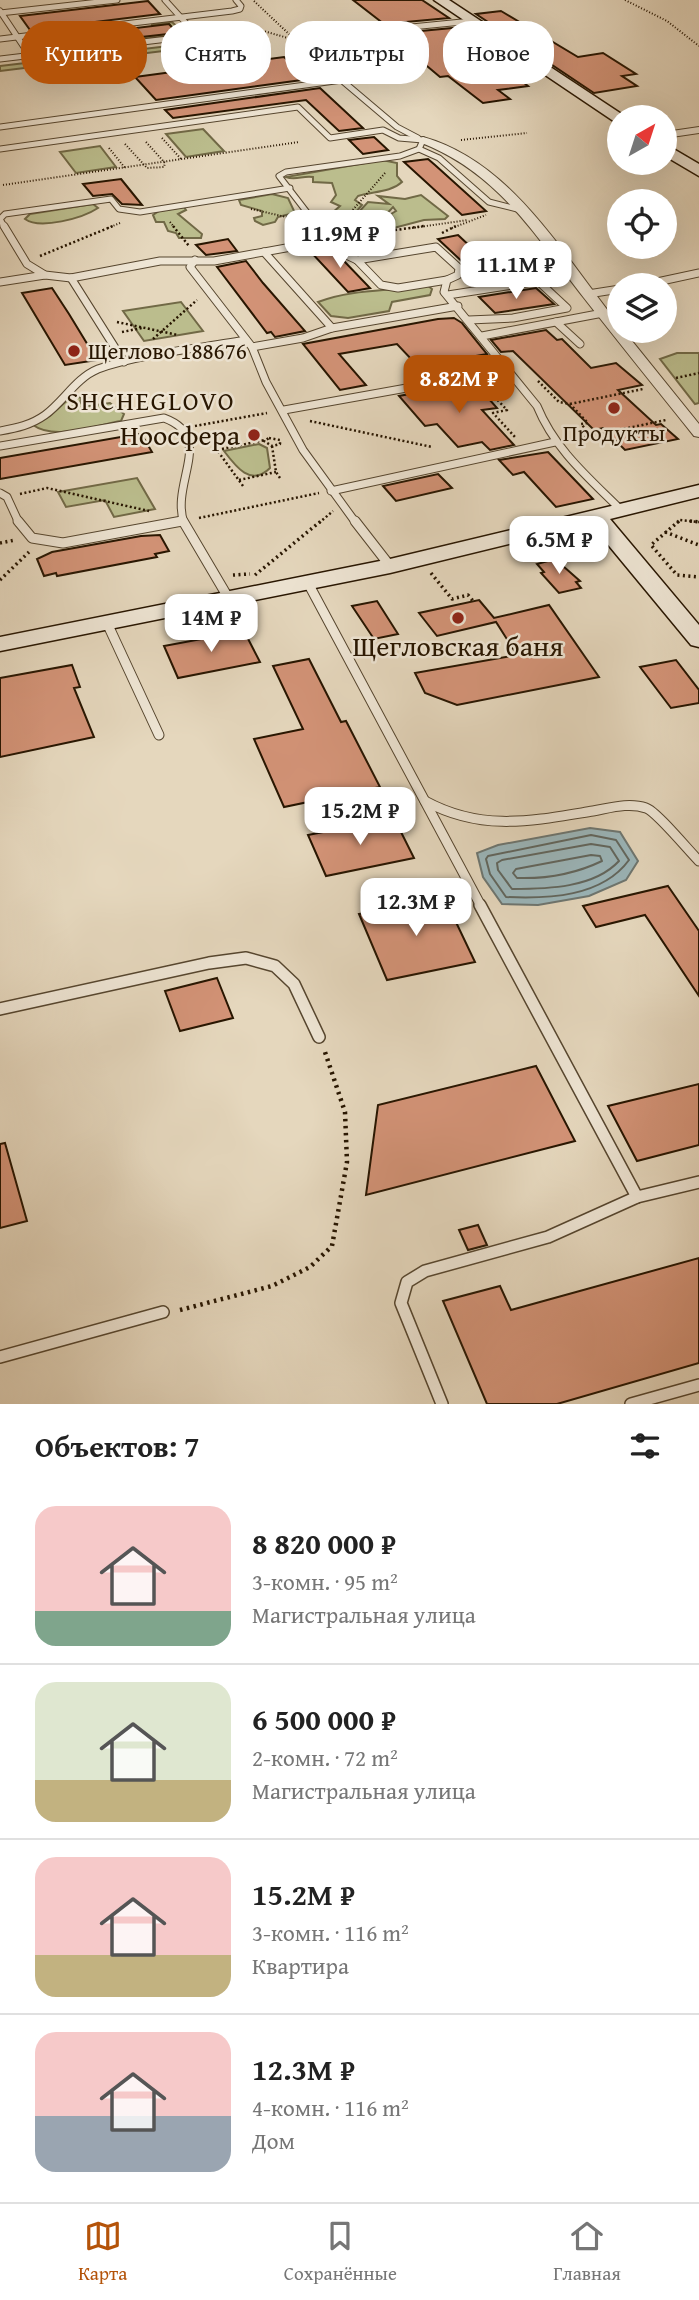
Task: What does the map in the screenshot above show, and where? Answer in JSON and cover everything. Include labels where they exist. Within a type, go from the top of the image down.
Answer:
[{"type":"main road","points":[[440,0],[472,21]]},
{"type":"main road","points":[[554,75],[607,110]]},
{"type":"main road","points":[[677,157],[699,171]]},
{"type":"main road","points":[[0,644],[107,623],[225,587],[308,583],[390,566],[697,492]]},
{"type":"main road","points":[[597,517],[699,640]]},
{"type":"street","points":[[677,133],[699,130]]},
{"type":"street","points":[[421,144],[443,145],[460,155],[491,180],[521,210],[699,433]]},
{"type":"lane","points":[[47,0],[52,7]]},
{"type":"lane","points":[[0,12],[117,0]]},
{"type":"lane","points":[[147,42],[193,36],[194,32],[165,0]]},
{"type":"lane","points":[[0,39],[182,19],[240,9],[242,6],[236,0]]},
{"type":"lane","points":[[0,12],[21,42]]},
{"type":"lane","points":[[439,24],[443,28]]},
{"type":"lane","points":[[429,25],[443,24]]},
{"type":"lane","points":[[0,59],[21,57]]},
{"type":"lane","points":[[0,127],[112,114],[315,84]]},
{"type":"lane","points":[[347,84],[489,202],[504,208],[521,210]]},
{"type":"lane","points":[[0,149],[98,135],[123,128],[153,127],[298,107],[330,138],[383,130],[398,138],[421,144]]},
{"type":"lane","points":[[357,260],[436,247],[459,268],[458,275],[447,280],[389,288],[381,285],[357,260],[342,253],[302,209],[290,188],[279,176],[400,156],[421,144]]},
{"type":"lane","points":[[46,275],[27,264],[0,219],[5,215],[111,199],[119,209],[140,212],[290,188]]},
{"type":"lane","points":[[0,282],[46,275],[71,278],[160,261],[215,261],[330,240]]},
{"type":"lane","points":[[264,252],[332,328]]},
{"type":"lane","points":[[195,260],[190,267],[252,347],[266,382],[286,413],[303,450],[331,491],[390,566]]},
{"type":"lane","points":[[677,277],[699,272]]},
{"type":"lane","points":[[71,278],[124,362]]},
{"type":"lane","points":[[447,280],[444,292],[537,406],[543,425],[555,442],[622,511]]},
{"type":"lane","points":[[447,295],[538,281],[567,308],[513,318],[469,320]]},
{"type":"lane","points":[[588,294],[607,291]]},
{"type":"lane","points":[[252,347],[303,338],[332,328],[458,306]]},
{"type":"lane","points":[[482,336],[603,313]]},
{"type":"lane","points":[[556,322],[580,344]]},
{"type":"lane","points":[[0,431],[23,427],[46,414],[79,382],[96,370],[124,362],[246,340]]},
{"type":"lane","points":[[286,413],[507,370]]},
{"type":"lane","points":[[0,446],[164,418],[179,421],[186,428],[191,443],[179,504],[180,522],[225,587]]},
{"type":"lane","points":[[331,491],[555,442]]},
{"type":"lane","points":[[3,495],[22,530],[28,537],[43,544],[63,543],[180,522]]},
{"type":"lane","points":[[308,583],[637,1197]]},
{"type":"lane","points":[[107,623],[159,735]]},
{"type":"lane","points":[[424,800],[451,815],[488,822],[544,820],[629,805],[649,808],[699,861]]},
{"type":"lane","points":[[0,1009],[209,962],[246,958],[275,966],[294,984],[319,1037]]},
{"type":"lane","points":[[442,1404],[401,1303],[407,1282],[425,1270],[548,1237],[637,1197],[699,1182]]},
{"type":"lane","points":[[0,1357],[163,1312]]},
{"type":"lane","points":[[631,1404],[699,1385]]},
{"type":"path","points":[[253,0],[285,30]]},
{"type":"path","points":[[625,0],[667,21],[699,46]]},
{"type":"path","points":[[203,15],[208,19],[251,26],[285,37]]},
{"type":"path","points":[[153,127],[182,160]]},
{"type":"path","points":[[443,145],[454,141],[527,133]]},
{"type":"path","points":[[98,135],[125,168]]},
{"type":"path","points":[[145,140],[164,163]]},
{"type":"path","points":[[164,163],[299,142]]},
{"type":"path","points":[[125,143],[144,166]]},
{"type":"path","points":[[400,156],[332,233],[330,240],[468,220]]},
{"type":"path","points":[[2,185],[144,166],[156,169],[164,167],[164,163]]},
{"type":"path","points":[[247,208],[316,224]]},
{"type":"path","points":[[440,234],[468,220],[504,208]]},
{"type":"path","points":[[159,209],[182,234],[195,254],[195,260]]},
{"type":"path","points":[[27,264],[48,251],[140,212]]},
{"type":"path","points":[[146,358],[145,347],[208,291]]},
{"type":"path","points":[[98,322],[113,321],[187,336]]},
{"type":"path","points":[[106,334],[145,328]]},
{"type":"path","points":[[670,380],[699,373]]},
{"type":"path","points":[[475,376],[507,410],[493,413],[519,441],[505,443]]},
{"type":"path","points":[[516,381],[535,378],[559,402],[570,404],[646,388]]},
{"type":"path","points":[[570,404],[588,423],[581,424],[592,436]]},
{"type":"path","points":[[186,428],[286,413],[432,447]]},
{"type":"path","points":[[555,442],[685,416]]},
{"type":"path","points":[[243,486],[216,450],[274,438],[280,440],[280,444],[272,446],[265,444],[265,440]]},
{"type":"path","points":[[272,446],[276,472],[280,478]]},
{"type":"path","points":[[239,480],[276,472]]},
{"type":"path","points":[[3,495],[47,488],[143,508],[180,522],[331,491]]},
{"type":"path","points":[[225,587],[249,579],[342,504]]},
{"type":"path","points":[[665,519],[673,526]]},
{"type":"path","points":[[699,522],[680,520],[651,545],[677,575],[699,577]]},
{"type":"path","points":[[665,533],[699,545]]},
{"type":"path","points":[[0,580],[20,558],[43,544]]},
{"type":"path","points":[[430,571],[452,599],[468,595],[473,601]]},
{"type":"path","points":[[225,587],[256,574]]},
{"type":"path","points":[[163,1312],[195,1308],[272,1286],[310,1267],[332,1246],[347,1162],[345,1112],[319,1037]]},
{"type":"green space","points":[[161,47],[161,51],[147,53],[147,49]]},
{"type":"green space","points":[[21,64],[21,68],[0,71],[0,66]]},
{"type":"green space","points":[[203,129],[224,151],[186,157],[166,134]]},
{"type":"green space","points":[[100,146],[116,167],[76,173],[60,152]]},
{"type":"green space","points":[[382,160],[397,163],[397,176],[402,182],[387,190],[358,196],[355,200],[362,205],[350,219],[327,223],[324,220],[340,206],[331,202],[336,195],[332,183],[313,182],[313,177],[286,177]]},
{"type":"green space","points":[[272,194],[288,198],[295,213],[278,217],[275,222],[263,225],[254,218],[262,216],[262,211],[241,205],[239,200]]},
{"type":"green space","points":[[421,195],[448,216],[445,219],[424,220],[390,229],[373,225],[394,219],[391,214],[396,211],[393,207],[382,219],[356,215],[368,202],[389,204],[378,196],[405,199]]},
{"type":"green space","points":[[93,204],[98,208],[61,221],[41,223],[25,219],[30,214]]},
{"type":"green space","points":[[184,207],[186,210],[178,214],[202,234],[201,238],[179,238],[176,233],[168,231],[164,222],[156,222],[153,215],[159,211]]},
{"type":"green space","points":[[427,285],[432,289],[430,295],[392,302],[389,311],[348,318],[331,316],[318,302],[359,292]]},
{"type":"green space","points":[[181,302],[203,331],[144,341],[123,311]]},
{"type":"green space","points":[[677,353],[699,353],[699,403],[695,404],[660,359]]},
{"type":"green space","points":[[73,395],[81,398],[80,403],[88,406],[110,403],[124,414],[121,421],[64,432],[42,430],[33,425],[50,416]]},
{"type":"green space","points":[[259,444],[267,448],[270,468],[256,476],[244,473],[224,451]]},
{"type":"green space","points":[[137,478],[155,509],[114,517],[105,500],[66,507],[58,492]]},
{"type":"water","points":[[590,828],[620,832],[638,861],[626,880],[589,896],[538,905],[502,904],[483,877],[477,853],[498,845]]},
{"type":"building","points":[[353,0],[422,0],[449,18],[416,21],[380,21]]},
{"type":"building","points":[[148,1],[160,14],[103,21],[24,21],[20,16]]},
{"type":"building","points":[[501,11],[518,21],[486,21],[476,14]]},
{"type":"building","points":[[161,25],[161,35],[147,36],[147,27]]},
{"type":"building","points":[[443,29],[443,77],[429,68],[429,30]]},
{"type":"building","points":[[554,43],[578,57],[603,53],[636,74],[622,76],[637,86],[594,93],[554,66]]},
{"type":"building","points":[[285,58],[285,82],[156,100],[141,84],[147,84],[147,75],[161,74],[161,84],[271,84],[271,59]]},
{"type":"building","points":[[458,84],[528,86],[498,90],[510,99],[483,103]]},
{"type":"building","points":[[320,88],[363,128],[339,131],[306,100],[173,118],[165,110]]},
{"type":"building","points":[[374,137],[388,150],[363,154],[349,140]]},
{"type":"building","points":[[428,159],[486,211],[462,215],[404,162]]},
{"type":"building","points":[[121,179],[142,205],[122,204],[112,194],[93,196],[83,184]]},
{"type":"building","points":[[458,235],[506,280],[485,283],[438,239]]},
{"type":"building","points":[[228,239],[237,251],[206,255],[196,245]]},
{"type":"building","points":[[328,247],[370,288],[348,292],[309,250]]},
{"type":"building","points":[[246,261],[305,331],[275,337],[271,332],[267,333],[217,267]]},
{"type":"building","points":[[52,288],[97,360],[65,365],[22,293]]},
{"type":"building","points":[[536,288],[554,304],[495,313],[479,297]]},
{"type":"building","points":[[454,318],[462,323],[487,354],[476,356],[478,359],[459,361],[464,372],[429,378],[397,344],[339,354],[366,385],[340,390],[303,344],[438,319]]},
{"type":"building","points":[[546,330],[557,340],[562,339],[591,368],[616,363],[642,385],[618,390],[656,425],[661,424],[678,439],[625,450],[603,428],[594,430],[513,351],[501,352],[491,340]]},
{"type":"building","points":[[474,382],[497,408],[482,410],[514,445],[490,450],[482,442],[458,447],[437,424],[425,426],[399,396]]},
{"type":"building","points":[[142,435],[152,452],[0,479],[0,458]]},
{"type":"building","points":[[548,452],[593,499],[556,507],[524,472],[513,475],[499,460]]},
{"type":"building","points":[[438,474],[452,488],[396,501],[383,486]]},
{"type":"building","points":[[160,535],[169,551],[155,554],[157,557],[57,576],[56,573],[44,576],[37,559],[52,552]]},
{"type":"building","points":[[555,559],[580,581],[576,582],[581,588],[559,593],[541,573],[544,572],[537,564]]},
{"type":"building","points":[[479,600],[494,618],[549,605],[599,677],[457,705],[425,693],[415,673],[517,655],[496,622],[437,636],[419,613]]},
{"type":"building","points":[[377,601],[398,634],[374,639],[352,606]]},
{"type":"building","points":[[244,631],[260,662],[178,678],[164,646]]},
{"type":"building","points":[[309,659],[341,722],[346,721],[380,787],[284,807],[254,739],[303,729],[273,666]]},
{"type":"building","points":[[676,660],[699,690],[699,703],[671,708],[640,667]]},
{"type":"building","points":[[72,665],[80,687],[74,688],[94,737],[0,757],[0,678]]},
{"type":"building","points":[[394,818],[414,858],[326,876],[308,835]]},
{"type":"building","points":[[668,886],[699,931],[699,996],[645,915],[596,927],[583,906]]},
{"type":"building","points":[[444,897],[475,962],[387,980],[359,914]]},
{"type":"building","points":[[217,978],[233,1018],[180,1031],[165,991]]},
{"type":"building","points":[[536,1066],[575,1141],[366,1195],[378,1105]]},
{"type":"building","points":[[699,1084],[699,1145],[637,1161],[608,1106]]},
{"type":"building","points":[[5,1143],[27,1221],[0,1228],[0,1144]]},
{"type":"building","points":[[478,1225],[487,1245],[468,1250],[459,1230]]},
{"type":"building","points":[[699,1258],[699,1363],[557,1404],[487,1404],[443,1301],[500,1286],[511,1310]]},
{"type":"place","name":"Щеглово 188676","points":[[74,351]]},
{"type":"place","name":"Продукты","points":[[614,408]]},
{"type":"place","name":"Ноосфера","points":[[254,435]]},
{"type":"place","name":"Щегловская баня","points":[[458,618]]},
{"type":"district","name":"SHCHEGLOVO","points":[[151,401]]}]
